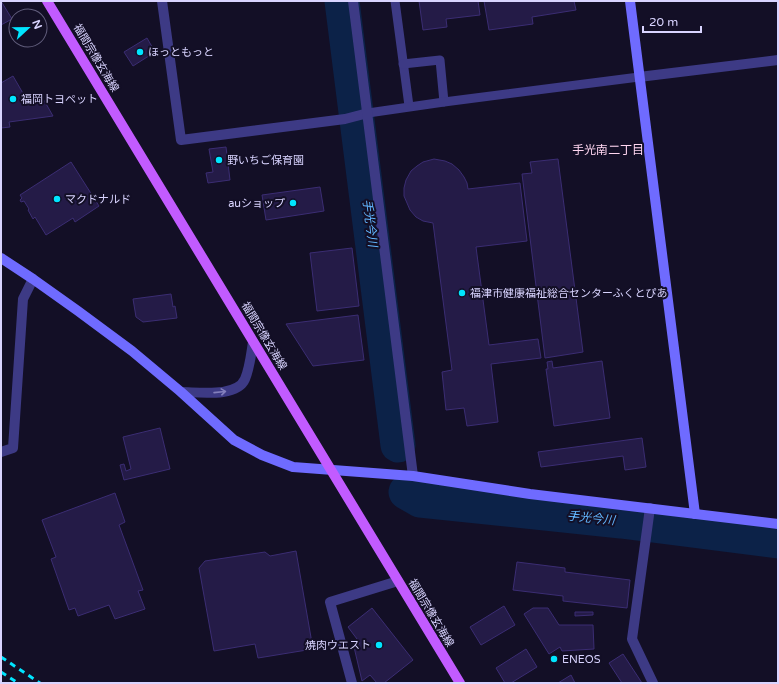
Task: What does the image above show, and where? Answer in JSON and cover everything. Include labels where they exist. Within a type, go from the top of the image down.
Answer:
[{"type":"main road","name":"福間宗像玄海線","points":[[48,1],[460,683]]},
{"type":"street","points":[[162,1],[181,140],[349,118],[365,114]]},
{"type":"street","points":[[353,1],[365,114],[413,476]]},
{"type":"street","points":[[630,1],[695,514]]},
{"type":"street","points":[[639,78],[778,60]]},
{"type":"street","points":[[1,258],[33,279],[132,351],[181,392],[234,440],[262,455],[293,467],[413,476],[530,494],[778,524]]},
{"type":"street","points":[[1,452],[13,448],[23,299],[33,279]]},
{"type":"street","points":[[181,392],[215,393],[237,388],[245,380],[253,342]]},
{"type":"street","points":[[650,508],[632,639],[653,683]]},
{"type":"street","points":[[352,683],[330,602],[398,581]]},
{"type":"lane","points":[[395,1],[409,106]]},
{"type":"lane","points":[[403,64],[440,60],[444,102]]},
{"type":"lane","points":[[365,114],[409,106],[639,78]]},
{"type":"building","points":[[1,1],[8,12],[8,21],[1,25]]},
{"type":"building","points":[[419,1],[478,1],[480,15],[446,19],[447,27],[423,30]]},
{"type":"building","points":[[484,1],[574,1],[576,10],[532,17],[533,24],[489,30]]},
{"type":"building","name":"ほっともっと","points":[[147,38],[155,52],[133,66],[124,52]]},
{"type":"building","name":"福岡トヨペット","points":[[13,76],[28,102],[41,95],[53,116],[9,122],[10,127],[1,128],[1,83]]},
{"type":"building","name":"野いちご保育園","points":[[226,147],[230,180],[208,183],[206,173],[213,172],[209,149]]},
{"type":"building","name":"福津市健康福祉総合センターふくとぴあ","points":[[434,159],[452,164],[459,170],[467,183],[468,189],[520,183],[527,241],[476,247],[489,345],[538,339],[541,358],[491,364],[498,422],[467,426],[464,408],[446,410],[442,372],[452,370],[433,223],[423,221],[416,217],[410,210],[404,196],[406,180],[411,171],[423,162]]},
{"type":"building","name":"福津市健康福祉総合センターふくとぴあ","points":[[558,159],[583,352],[545,358],[522,174],[532,173],[530,162]]},
{"type":"building","name":"マクドナルド","points":[[71,162],[99,206],[75,222],[73,218],[46,235],[35,217],[33,219],[24,201],[21,202],[20,200],[22,198],[20,195]]},
{"type":"building","name":"auショップ","points":[[320,187],[324,211],[266,220],[262,195]]},
{"type":"building","points":[[352,248],[359,306],[317,311],[310,253]]},
{"type":"building","points":[[171,294],[173,307],[175,306],[177,318],[143,322],[136,317],[133,299]]},
{"type":"building","points":[[358,315],[364,360],[313,366],[286,324]]},
{"type":"building","points":[[552,361],[553,368],[602,361],[610,418],[554,426],[546,369],[548,369],[547,362]]},
{"type":"building","points":[[160,428],[170,469],[124,480],[120,465],[124,464],[126,471],[131,469],[123,437]]},
{"type":"building","points":[[642,438],[646,467],[625,470],[623,456],[541,467],[538,452]]},
{"type":"building","points":[[115,493],[125,522],[119,525],[143,590],[138,591],[145,609],[115,619],[109,605],[78,616],[75,608],[69,610],[51,559],[56,557],[42,520]]},
{"type":"building","points":[[296,551],[313,649],[258,658],[255,644],[214,651],[199,568],[205,561],[265,552],[270,556]]},
{"type":"building","points":[[517,562],[565,568],[565,572],[630,580],[627,608],[563,601],[563,596],[513,590]]},
{"type":"building","points":[[504,606],[515,625],[481,645],[470,627]]},
{"type":"building","name":"焼肉ウエスト","points":[[372,608],[413,660],[384,683],[377,683],[370,675],[362,681],[354,647],[360,643],[348,627]]},
{"type":"building","points":[[533,608],[548,608],[559,625],[593,625],[594,649],[562,651],[560,647],[549,654],[524,614]]},
{"type":"building","points":[[575,612],[593,612],[593,615],[575,616]]},
{"type":"building","points":[[526,649],[537,667],[511,683],[505,683],[496,668]]},
{"type":"building","points":[[623,654],[642,683],[622,683],[609,663]]},
{"type":"building","points":[[571,675],[575,683],[558,683]]},
{"type":"waterway","name":"手光今川","points":[[342,1],[398,445]]},
{"type":"waterway","name":"手光今川","points":[[406,492],[420,500],[621,521],[778,541]]},
{"type":"railway","points":[[1,657],[40,683]]},
{"type":"railway","points":[[1,672],[18,683]]},
{"type":"place","name":"ほっともっと","points":[[140,52]]},
{"type":"place","name":"福岡トヨペット","points":[[13,99]]},
{"type":"place","name":"野いちご保育園","points":[[219,160]]},
{"type":"place","name":"マクドナルド","points":[[57,199]]},
{"type":"place","name":"auショップ","points":[[293,203]]},
{"type":"place","name":"福津市健康福祉総合センターふくとぴあ","points":[[462,293]]},
{"type":"place","name":"焼肉ウエスト","points":[[379,645]]},
{"type":"place","name":"ENEOS","points":[[554,659]]},
{"type":"district","name":"手光南二丁目","points":[[608,150]]}]
